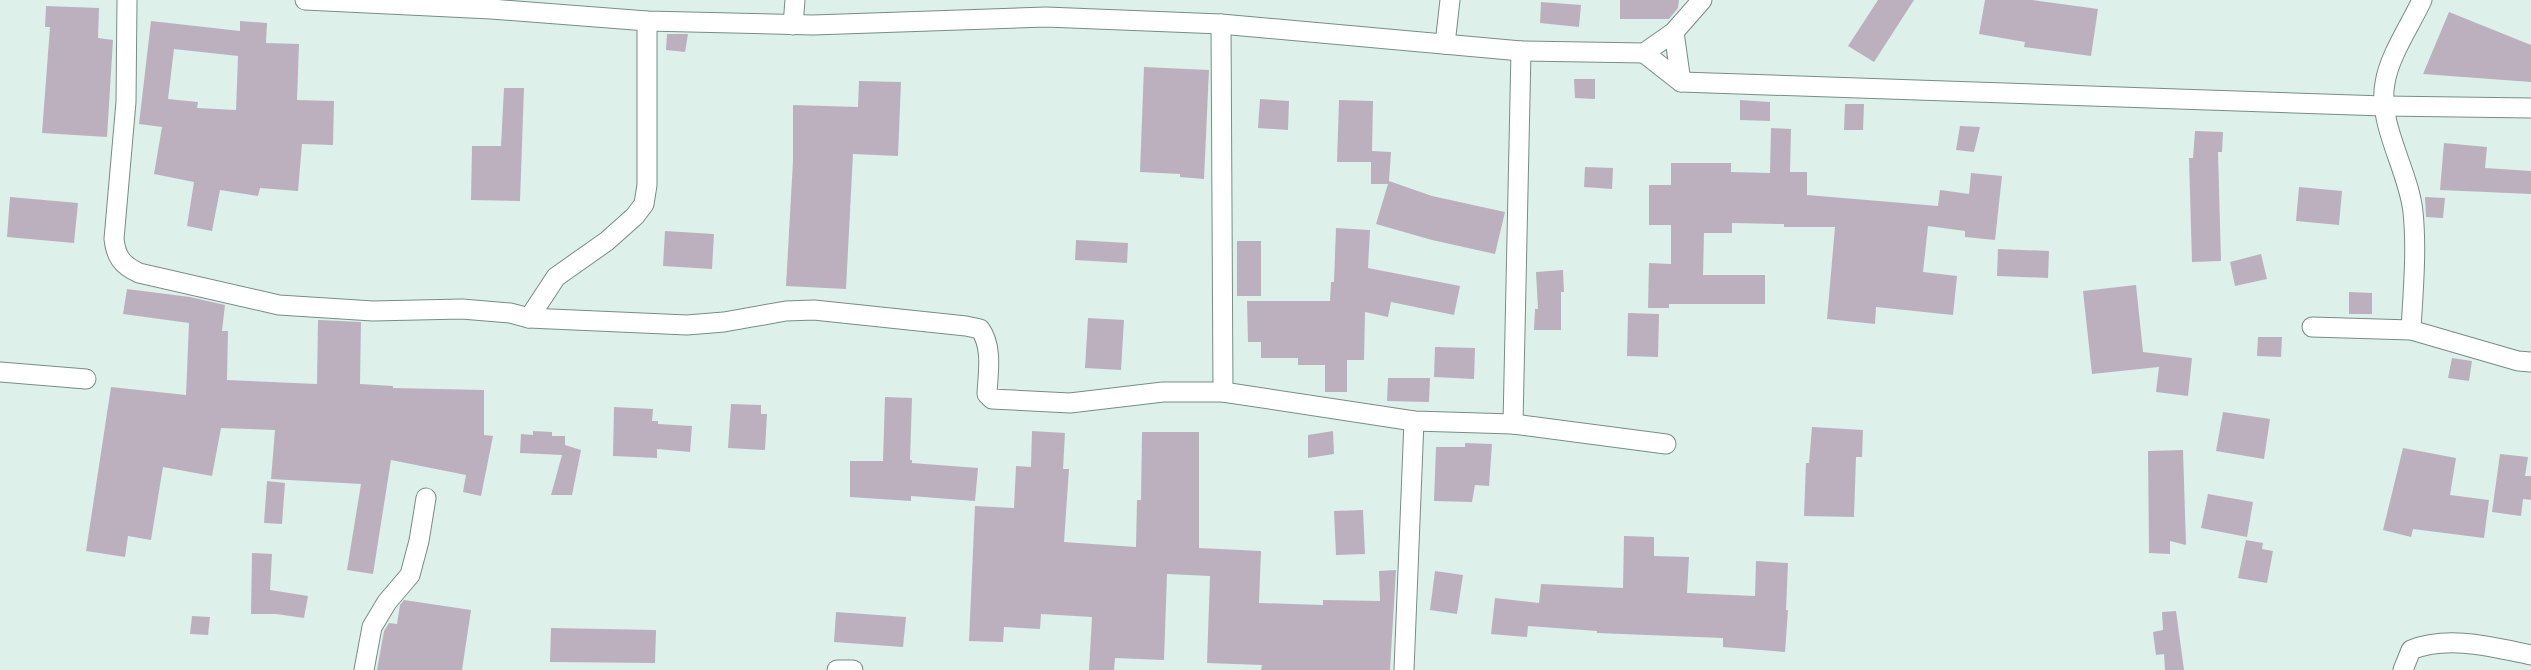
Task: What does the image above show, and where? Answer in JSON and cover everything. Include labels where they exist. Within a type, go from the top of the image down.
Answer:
[{"type":"street","points":[[127,0],[125,102],[114,239],[116,255],[126,267],[139,273],[279,305],[373,311],[462,309],[510,313],[529,318],[687,326],[786,311],[814,310],[980,329],[986,338],[987,394],[992,398],[1070,402],[1163,392],[1223,392],[1414,421],[1513,424],[1666,444]]},
{"type":"street","points":[[304,0],[492,4],[647,21],[793,25],[1045,17],[1221,24],[1521,51],[1644,53],[1674,32],[1702,0]]},
{"type":"street","points":[[793,25],[795,0]]},
{"type":"street","points":[[1445,44],[1450,0]]},
{"type":"street","points":[[2411,330],[2413,212],[2406,176],[2384,106],[2385,83],[2391,64],[2422,0]]},
{"type":"street","points":[[529,318],[556,277],[607,241],[645,204],[648,159],[647,21]]},
{"type":"street","points":[[1221,24],[1223,392]]},
{"type":"street","points":[[1674,32],[1681,82]]},
{"type":"street","points":[[1513,424],[1521,51]]},
{"type":"street","points":[[1644,53],[1681,82],[2384,106],[2531,108]]},
{"type":"street","points":[[2312,327],[2411,330],[2518,361],[2531,362]]},
{"type":"street","points":[[0,372],[86,379]]},
{"type":"street","points":[[1404,670],[1414,421]]},
{"type":"street","points":[[364,670],[372,627],[387,602],[410,575],[426,498]]},
{"type":"street","points":[[2403,670],[2411,650],[2426,644],[2451,642],[2531,655]]},
{"type":"street","points":[[837,670],[853,670]]},
{"type":"building","points":[[1620,0],[1679,0],[1678,8],[1669,19],[1620,19]]},
{"type":"building","points":[[1878,0],[1914,0],[1874,62],[1848,46]]},
{"type":"building","points":[[1985,0],[2032,0],[2098,9],[2091,56],[2024,47],[2025,42],[1979,34]]},
{"type":"building","points":[[1541,2],[1581,5],[1579,27],[1540,23]]},
{"type":"building","points":[[46,6],[99,8],[98,38],[113,40],[107,137],[42,133],[50,27],[45,27]]},
{"type":"building","points":[[2449,12],[2531,45],[2531,82],[2423,74]]},
{"type":"building","points":[[151,21],[240,31],[240,21],[267,23],[266,43],[299,44],[297,100],[334,101],[333,145],[302,144],[298,191],[260,188],[258,196],[220,190],[212,231],[187,226],[194,182],[154,174],[162,127],[139,124]],"holes":[[[174,49],[238,56],[236,110],[197,108],[198,102],[168,99]]]},
{"type":"building","points":[[667,34],[688,34],[685,52],[666,50]]},
{"type":"building","points":[[1144,67],[1209,70],[1204,179],[1180,177],[1180,174],[1140,172]]},
{"type":"building","points":[[1574,79],[1595,79],[1595,99],[1575,98]]},
{"type":"building","points":[[859,81],[901,82],[898,156],[853,154],[846,289],[786,286],[793,161],[793,105],[858,107]]},
{"type":"building","points":[[504,88],[524,88],[520,201],[471,200],[472,146],[501,146]]},
{"type":"building","points":[[1260,99],[1289,101],[1288,130],[1258,128]]},
{"type":"building","points":[[1339,100],[1373,101],[1372,151],[1391,152],[1389,181],[1432,196],[1505,212],[1495,254],[1376,224],[1388,184],[1371,184],[1371,162],[1337,162]]},
{"type":"building","points":[[1740,100],[1770,102],[1770,121],[1740,120]]},
{"type":"building","points":[[1845,104],[1864,104],[1863,130],[1844,130]]},
{"type":"building","points":[[1960,126],[1980,127],[1974,152],[1956,150]]},
{"type":"building","points":[[1771,128],[1791,129],[1790,172],[1807,172],[1807,195],[1938,206],[1940,190],[1969,194],[1971,173],[2002,176],[1995,240],[1965,237],[1965,231],[1928,226],[1923,272],[1957,276],[1953,315],[1876,307],[1875,324],[1827,319],[1835,227],[1784,227],[1784,224],[1732,223],[1732,233],[1704,233],[1703,275],[1765,275],[1765,304],[1669,304],[1669,308],[1648,308],[1649,263],[1671,264],[1671,225],[1649,225],[1649,185],[1671,185],[1671,163],[1731,163],[1731,172],[1770,173]]},
{"type":"building","points":[[2195,131],[2223,132],[2222,152],[2218,152],[2221,261],[2192,262],[2189,158],[2193,158]]},
{"type":"building","points":[[2444,143],[2487,147],[2485,168],[2531,171],[2531,194],[2440,190]]},
{"type":"building","points":[[1585,167],[1613,168],[1612,189],[1584,187]]},
{"type":"building","points":[[2299,187],[2342,191],[2339,225],[2296,221]]},
{"type":"building","points":[[10,197],[78,203],[74,243],[7,237]]},
{"type":"building","points":[[2425,197],[2445,198],[2443,218],[2426,217]]},
{"type":"building","points":[[1336,228],[1370,230],[1368,268],[1460,286],[1454,315],[1391,302],[1388,317],[1365,312],[1364,360],[1347,360],[1347,392],[1325,392],[1325,365],[1298,365],[1298,358],[1261,358],[1261,342],[1248,342],[1247,301],[1330,301],[1331,282],[1334,282]]},
{"type":"building","points":[[665,231],[714,234],[712,269],[663,266]]},
{"type":"building","points":[[1076,240],[1128,243],[1127,263],[1075,260]]},
{"type":"building","points":[[1237,241],[1261,241],[1261,296],[1237,296]]},
{"type":"building","points":[[1998,249],[2049,251],[2048,278],[1997,276]]},
{"type":"building","points":[[2261,254],[2267,279],[2235,286],[2230,262]]},
{"type":"building","points":[[1563,270],[1561,330],[1534,330],[1535,309],[1538,309],[1536,272]]},
{"type":"building","points":[[2136,285],[2143,352],[2192,358],[2188,396],[2156,392],[2159,367],[2092,374],[2083,291]]},
{"type":"building","points":[[127,289],[190,297],[225,305],[222,331],[228,331],[227,380],[317,384],[320,320],[361,322],[360,384],[393,388],[484,390],[484,435],[493,436],[481,496],[463,492],[466,475],[391,460],[373,574],[347,570],[361,484],[271,479],[275,430],[221,428],[212,476],[163,467],[151,540],[128,536],[125,557],[86,551],[111,387],[186,395],[189,323],[123,314]]},
{"type":"building","points":[[2349,292],[2372,293],[2372,314],[2349,314]]},
{"type":"building","points":[[1628,313],[1659,314],[1658,357],[1627,356]]},
{"type":"building","points":[[1088,318],[1124,320],[1121,370],[1085,368]]},
{"type":"building","points":[[2258,337],[2282,337],[2281,357],[2257,356]]},
{"type":"building","points":[[1435,347],[1475,348],[1474,379],[1434,377]]},
{"type":"building","points":[[2452,358],[2472,361],[2469,381],[2448,378]]},
{"type":"building","points":[[1388,378],[1430,378],[1429,402],[1387,401]]},
{"type":"building","points":[[885,397],[912,398],[912,463],[978,468],[975,501],[911,496],[911,501],[850,497],[850,461],[883,461]]},
{"type":"building","points":[[731,404],[761,405],[761,414],[767,414],[765,450],[728,448]]},
{"type":"building","points":[[614,407],[653,409],[652,421],[658,421],[658,424],[692,426],[690,452],[657,449],[657,458],[613,456]]},
{"type":"building","points":[[2223,412],[2270,419],[2264,459],[2216,451]]},
{"type":"building","points":[[1812,427],[1863,430],[1862,457],[1856,457],[1854,517],[1804,516],[1806,463],[1809,463]]},
{"type":"building","points":[[533,431],[565,436],[565,445],[581,450],[572,495],[551,495],[562,455],[520,453],[521,434],[533,435]]},
{"type":"building","points":[[1032,431],[1065,433],[1063,469],[1069,469],[1064,542],[1136,547],[1137,500],[1141,500],[1142,432],[1199,432],[1199,548],[1261,551],[1259,603],[1323,605],[1323,600],[1380,601],[1379,571],[1396,570],[1390,670],[1261,670],[1262,665],[1207,663],[1210,576],[1167,574],[1164,660],[1115,658],[1114,670],[1089,670],[1092,617],[1041,614],[1040,629],[1004,627],[1003,642],[969,641],[975,506],[1014,508],[1016,466],[1031,467]]},
{"type":"building","points":[[1333,431],[1334,454],[1308,458],[1308,435]]},
{"type":"building","points":[[1465,443],[1492,444],[1489,486],[1475,485],[1472,502],[1434,501],[1436,447],[1465,447]]},
{"type":"building","points":[[2403,448],[2456,458],[2450,495],[2489,500],[2484,538],[2413,529],[2411,537],[2383,530]]},
{"type":"building","points":[[2183,450],[2186,545],[2170,541],[2170,554],[2149,553],[2148,451]]},
{"type":"building","points":[[2500,454],[2528,457],[2525,476],[2531,476],[2531,500],[2523,499],[2521,516],[2492,512]]},
{"type":"building","points":[[267,481],[285,483],[282,524],[264,523]]},
{"type":"building","points":[[2208,494],[2253,502],[2247,537],[2201,528]]},
{"type":"building","points":[[1363,510],[1365,554],[1336,555],[1334,511]]},
{"type":"building","points":[[1624,536],[1654,537],[1654,556],[1689,557],[1687,593],[1755,596],[1756,561],[1788,563],[1785,652],[1723,647],[1723,638],[1597,633],[1528,626],[1527,637],[1491,634],[1495,598],[1539,603],[1541,584],[1623,588]]},
{"type":"building","points":[[2246,540],[2263,543],[2262,549],[2273,551],[2267,583],[2238,578]]},
{"type":"building","points":[[252,553],[272,554],[270,590],[308,596],[304,618],[251,614]]},
{"type":"building","points":[[1435,571],[1463,575],[1457,614],[1430,610]]},
{"type":"building","points":[[404,600],[471,610],[462,670],[377,670],[384,631],[389,623],[397,624],[400,605]]},
{"type":"building","points":[[2176,611],[2184,670],[2165,670],[2164,654],[2156,655],[2153,632],[2163,630],[2162,612]]},
{"type":"building","points":[[836,612],[906,617],[903,647],[834,642]]},
{"type":"building","points":[[192,616],[210,617],[208,635],[190,634]]},
{"type":"building","points":[[551,628],[656,630],[655,663],[550,662]]}]
